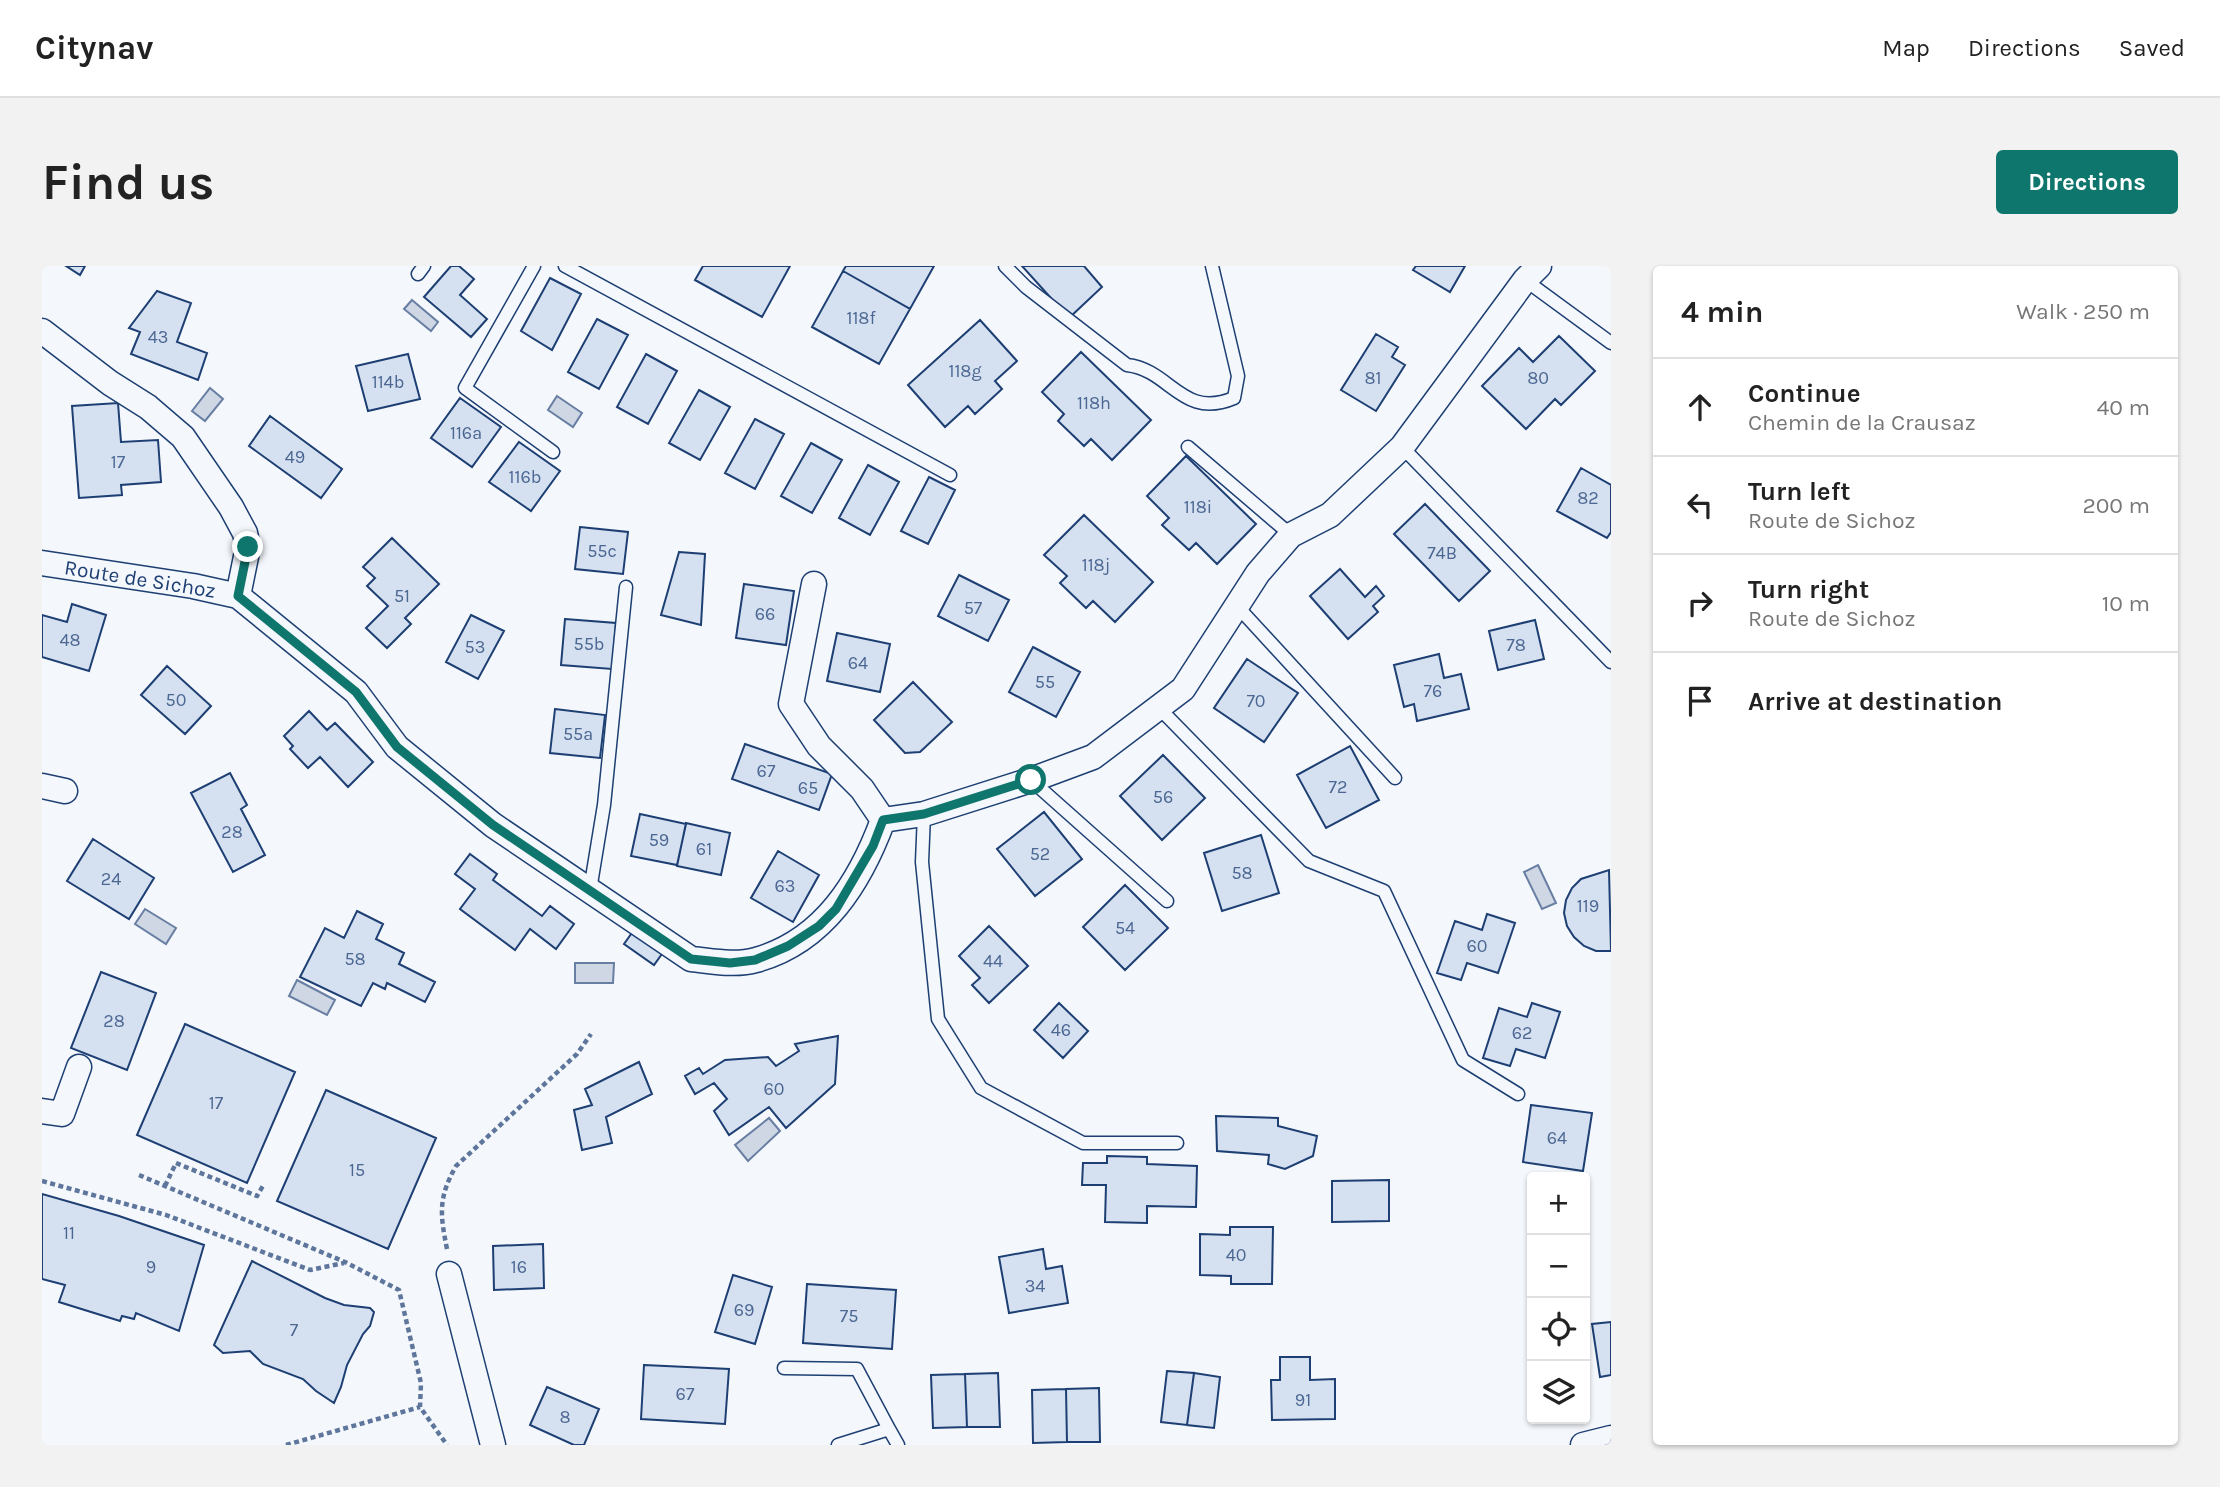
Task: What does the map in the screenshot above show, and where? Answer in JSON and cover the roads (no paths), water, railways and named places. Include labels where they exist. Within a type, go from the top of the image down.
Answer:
[{"type":"street","points":[[814,584],[791,704],[819,747],[862,789],[883,820],[924,814],[1093,757],[1183,689],[1258,573],[1291,535],[1330,515],[1402,447],[1532,273]]},
{"type":"street","name":"Route de Sichoz","points":[[42,331],[110,383],[148,407],[183,437],[245,533],[248,547],[238,596]]},
{"type":"street","name":"Route de Sichoz","points":[[42,563],[192,586],[238,596],[356,692],[397,747],[493,825],[691,959],[730,963],[755,960],[788,946],[819,926],[836,909],[873,846],[883,820]]},
{"type":"street","points":[[42,1111],[62,1114],[79,1067]]},
{"type":"street","points":[[449,1274],[493,1445]]},
{"type":"street","points":[[1583,1445],[1611,1438]]},
{"type":"lane","points":[[534,266],[466,388],[553,452]]},
{"type":"lane","points":[[565,266],[950,475]]},
{"type":"lane","points":[[1005,266],[1026,287],[1126,365],[1141,367],[1194,402],[1219,404],[1234,398],[1238,376],[1212,266]]},
{"type":"lane","points":[[1532,273],[1611,343]]},
{"type":"lane","points":[[1188,447],[1291,535]]},
{"type":"lane","points":[[1402,447],[1611,662]]},
{"type":"lane","points":[[590,890],[607,781],[626,587]]},
{"type":"lane","points":[[1237,606],[1395,778]]},
{"type":"lane","points":[[1158,708],[1310,861],[1384,891],[1463,1060],[1518,1094]]},
{"type":"lane","points":[[1031,780],[1167,901]]},
{"type":"lane","points":[[924,814],[922,862],[938,1018],[981,1088],[1083,1143],[1177,1143]]},
{"type":"lane","points":[[784,1368],[858,1369],[898,1445]]},
{"type":"lane","points":[[838,1445],[889,1429]]}]
